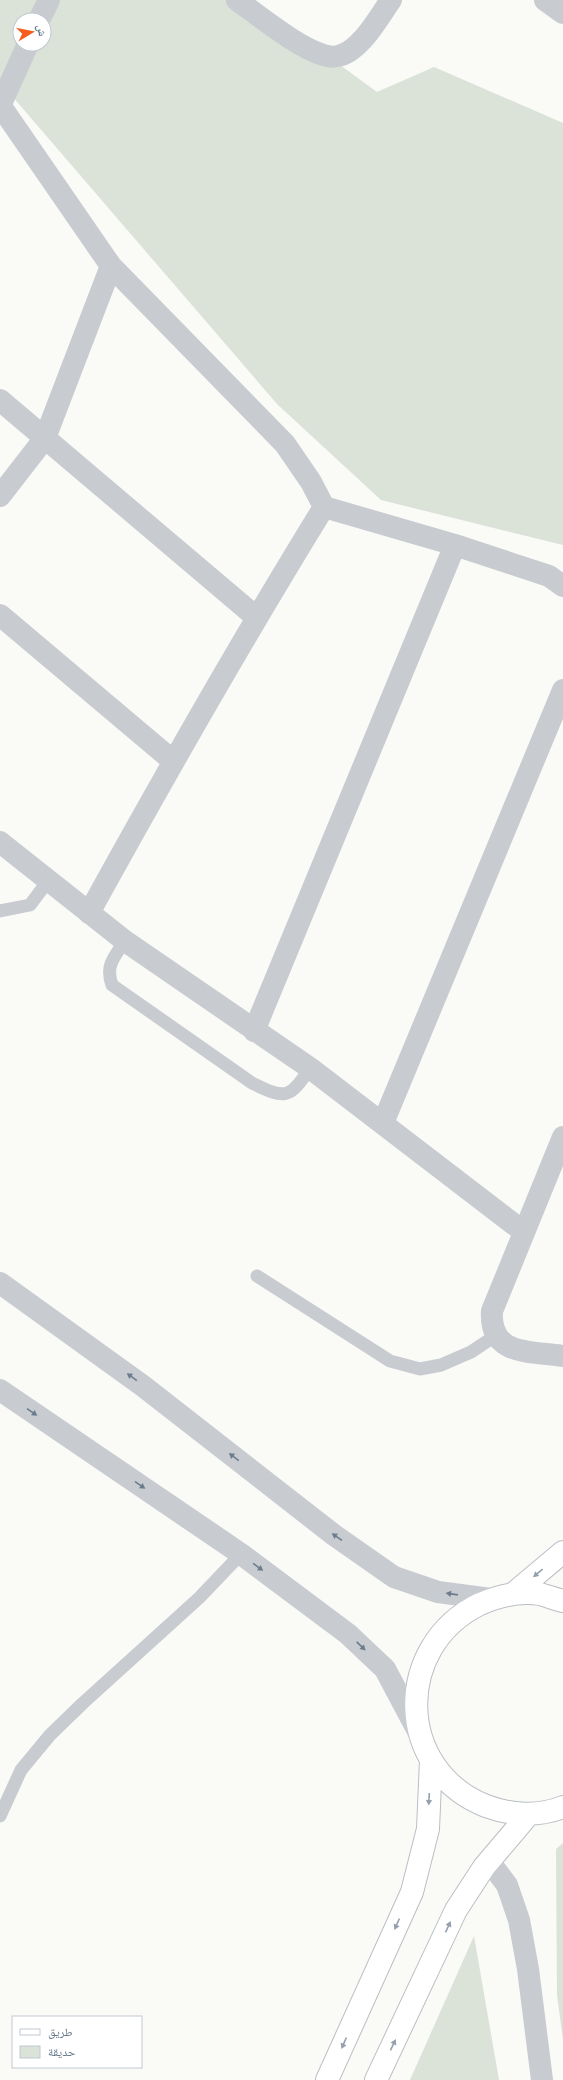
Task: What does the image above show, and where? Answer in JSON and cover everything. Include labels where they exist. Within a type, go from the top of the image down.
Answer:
[{"type":"main road","points":[[513,1594],[563,1552]]},
{"type":"main road","points":[[563,1601],[539,1594],[513,1594],[491,1599],[465,1611],[444,1629],[428,1652],[418,1678],[416,1699],[420,1734],[431,1760],[449,1783],[473,1800],[500,1811],[528,1814],[563,1807]]},
{"type":"main road","points":[[327,2080],[412,1892],[428,1829],[431,1760]]},
{"type":"main road","points":[[376,2080],[456,1910],[489,1861],[528,1814]]},
{"type":"street","points":[[43,12],[48,0]]},
{"type":"street","points":[[237,0],[303,45],[328,56],[338,56],[348,52],[373,26],[391,0]]},
{"type":"street","points":[[545,0],[563,13]]},
{"type":"street","points":[[24,52],[0,106],[111,266],[285,444],[311,482],[324,507],[455,545],[549,576],[563,586]]},
{"type":"street","points":[[0,496],[45,438],[111,266]]},
{"type":"street","points":[[0,400],[256,617]]},
{"type":"street","points":[[90,913],[173,761],[256,617],[324,507]]},
{"type":"street","points":[[254,1031],[455,545]]},
{"type":"street","points":[[0,614],[173,761]]},
{"type":"street","points":[[383,1123],[563,690]]},
{"type":"street","points":[[0,842],[124,941],[310,1068],[524,1232]]},
{"type":"street","points":[[563,1137],[492,1311],[491,1324],[495,1336],[502,1344],[511,1348],[563,1356]]},
{"type":"street","points":[[0,1283],[143,1386],[334,1535],[394,1577],[438,1592],[491,1599]]},
{"type":"street","points":[[0,1390],[241,1554],[348,1634],[385,1669],[420,1734]]},
{"type":"street","points":[[489,1861],[507,1885],[519,1920],[528,1969],[542,2080]]},
{"type":"lane","points":[[0,911],[30,904],[48,881]]},
{"type":"lane","points":[[124,941],[110,964],[108,975],[112,985],[252,1083],[277,1095],[288,1094],[300,1083],[310,1068]]},
{"type":"lane","points":[[256,1276],[390,1361],[420,1369],[441,1365],[471,1352],[495,1336]]},
{"type":"lane","points":[[0,1816],[21,1770],[50,1735],[83,1703],[199,1598],[241,1554]]},
{"type":"green space","points":[[0,0],[251,0],[377,92],[434,67],[563,123],[563,545],[381,500],[277,404],[0,82]]},
{"type":"green space","points":[[563,1843],[563,2040],[557,1995],[556,1849]]},
{"type":"green space","points":[[474,1936],[499,2080],[410,2080]]}]
